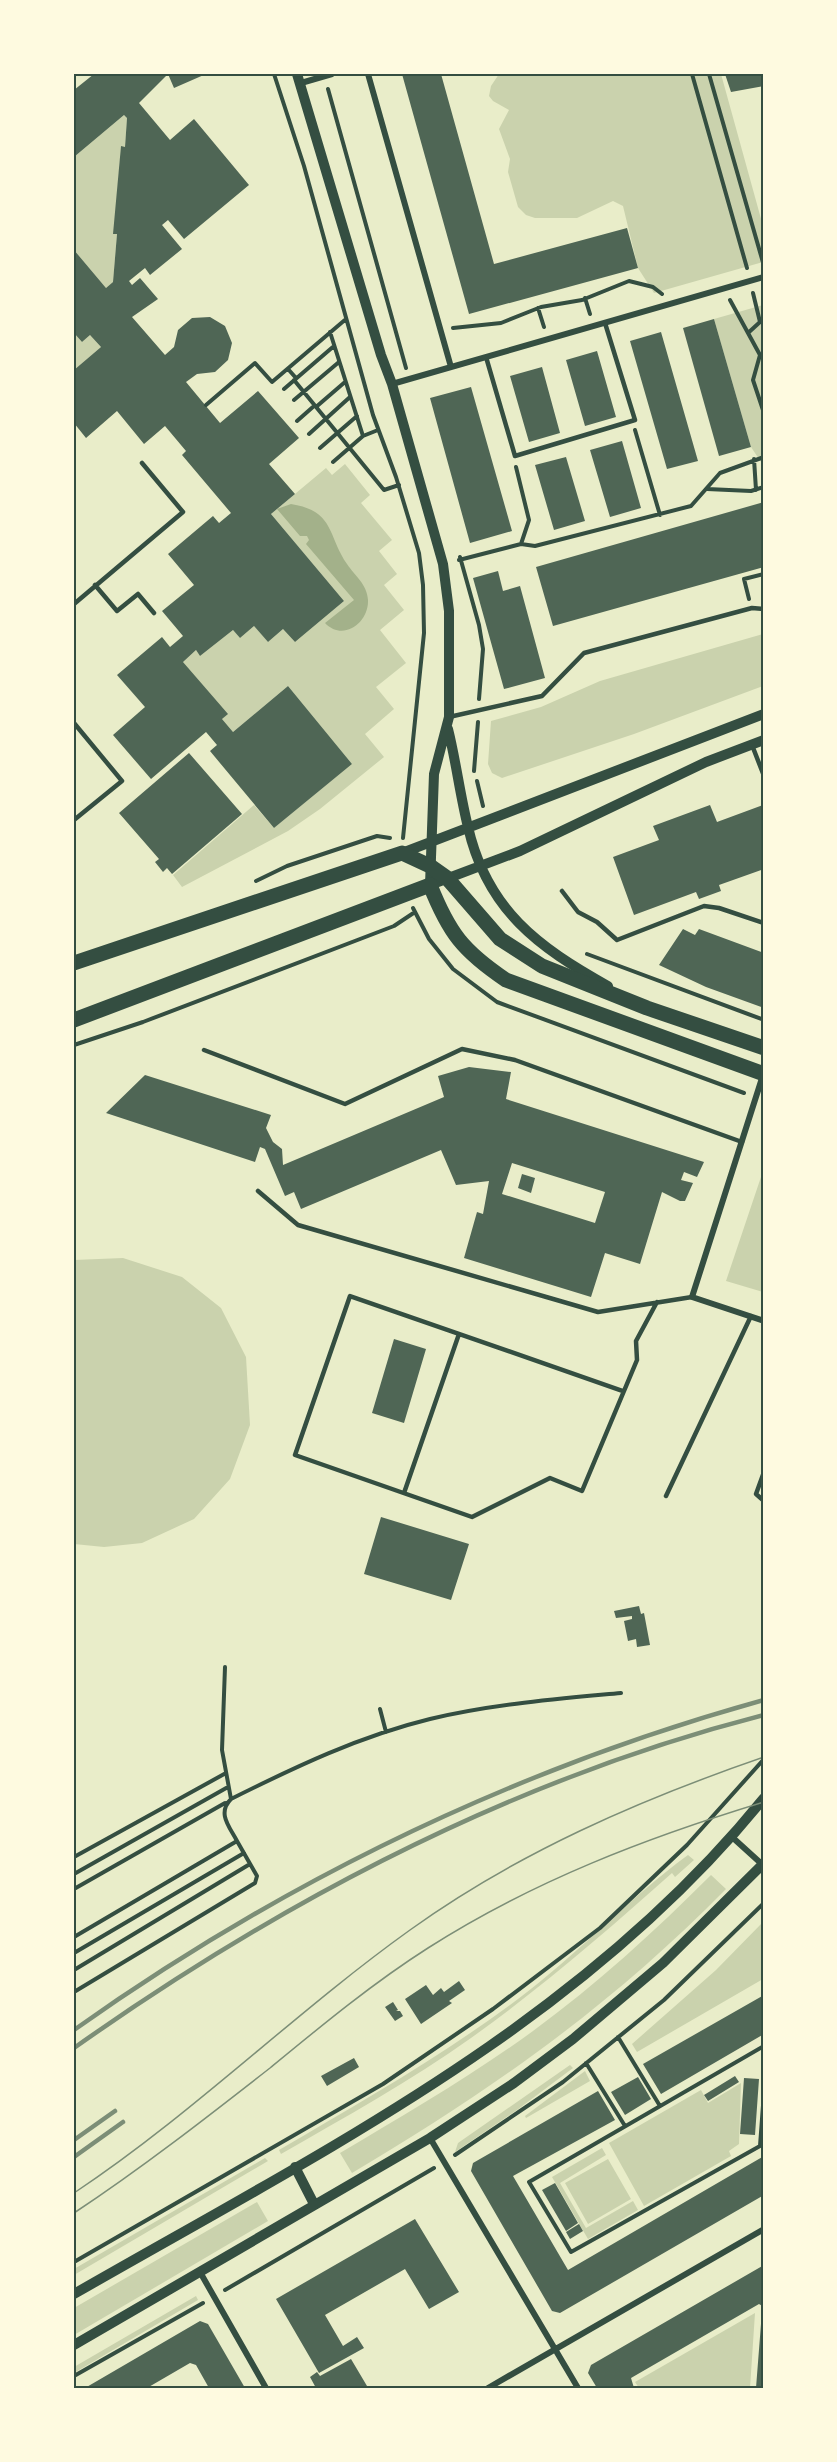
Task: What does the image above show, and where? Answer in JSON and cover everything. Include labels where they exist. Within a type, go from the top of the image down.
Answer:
[{"type":"main road","points":[[74,963],[402,853],[430,866],[447,878],[500,939],[515,952],[542,966],[647,1008],[764,1048]]},
{"type":"main road","points":[[74,1020],[430,885],[458,941],[484,966],[506,980],[764,1074]]},
{"type":"street","points":[[332,74],[299,78],[381,355],[392,384],[443,564],[448,611],[448,722],[468,828],[481,866],[501,904],[533,939],[573,967],[647,1008]]},
{"type":"street","points":[[368,74],[451,367]]},
{"type":"street","points":[[392,384],[764,277]]},
{"type":"street","points":[[402,853],[764,714]]},
{"type":"street","points":[[448,722],[434,774],[430,885],[520,851],[706,762],[764,740]]},
{"type":"street","points":[[764,1074],[692,1297],[764,1321]]},
{"type":"street","points":[[74,2294],[455,2072],[543,2010],[594,1970],[663,1908],[732,1837],[764,1798]]},
{"type":"street","points":[[74,2345],[430,2138],[514,2083],[586,2029],[663,1963],[763,1865],[732,1837]]},
{"type":"street","points":[[430,2138],[578,2388]]},
{"type":"street","points":[[294,2167],[314,2204]]},
{"type":"street","points":[[488,2388],[764,2229]]},
{"type":"street","points":[[200,2271],[266,2388]]},
{"type":"lane","points":[[486,357],[515,456],[634,420],[605,323]]},
{"type":"lane","points":[[74,604],[183,512],[142,463]]},
{"type":"lane","points":[[96,585],[117,611],[138,594],[154,613]]},
{"type":"lane","points":[[448,722],[542,696],[584,653],[752,608],[764,609]]},
{"type":"lane","points":[[74,723],[122,781],[74,820]]},
{"type":"lane","points":[[752,744],[764,776]]},
{"type":"lane","points":[[562,891],[578,912],[597,922],[617,940],[704,906],[719,908],[764,923]]},
{"type":"lane","points":[[204,1050],[345,1104],[462,1049],[514,1060],[742,1142]]},
{"type":"lane","points":[[258,1191],[298,1225],[598,1312],[692,1297]]},
{"type":"lane","points":[[623,1391],[350,1296],[295,1455],[472,1517],[550,1478],[582,1491],[637,1360],[636,1341],[657,1302]]},
{"type":"lane","points":[[666,1496],[751,1316]]},
{"type":"lane","points":[[404,1493],[459,1334]]},
{"type":"lane","points":[[764,1472],[756,1494],[764,1501]]},
{"type":"path","points":[[274,74],[304,166],[378,430],[399,485],[419,553],[424,597],[424,633],[402,853]]},
{"type":"path","points":[[692,74],[751,281],[760,322],[748,333]]},
{"type":"path","points":[[709,74],[764,266]]},
{"type":"path","points":[[441,330],[465,325],[501,323],[538,308],[582,300],[629,281],[653,287],[670,304]]},
{"type":"path","points":[[727,288],[733,309],[760,356],[753,380],[764,413]]},
{"type":"path","points":[[538,308],[548,339]]},
{"type":"path","points":[[206,405],[255,363],[272,382],[346,319]]},
{"type":"path","points":[[330,332],[363,436]]},
{"type":"path","points":[[284,389],[334,346]]},
{"type":"path","points":[[294,400],[339,362]]},
{"type":"path","points":[[288,369],[303,392],[384,490],[399,485]]},
{"type":"path","points":[[297,421],[345,382]]},
{"type":"path","points":[[309,434],[350,397]]},
{"type":"path","points":[[320,448],[357,416]]},
{"type":"path","points":[[632,421],[660,515]]},
{"type":"path","points":[[333,462],[363,436],[378,430]]},
{"type":"path","points":[[515,456],[516,473],[529,520],[521,544]]},
{"type":"path","points":[[443,564],[521,544],[535,546],[691,506],[720,473],[764,457]]},
{"type":"path","points":[[754,459],[756,490]]},
{"type":"path","points":[[706,489],[756,490],[764,488]]},
{"type":"path","points":[[752,608],[744,579],[764,574]]},
{"type":"path","points":[[74,1045],[143,1023],[401,924],[415,913],[430,885]]},
{"type":"path","points":[[225,1667],[222,1734],[231,1799]]},
{"type":"path","points":[[74,1889],[231,1799],[326,1754],[386,1732],[430,1719],[492,1707],[621,1693]]},
{"type":"path","points":[[380,1708],[386,1732]]},
{"type":"path","points":[[74,2262],[383,2084],[493,2009],[600,1928],[687,1845],[764,1759]]},
{"type":"path","points":[[74,1857],[226,1773]]},
{"type":"path","points":[[74,1874],[228,1787]]},
{"type":"path","points":[[74,1992],[255,1883],[257,1876],[223,1813],[224,1806],[231,1799]]},
{"type":"path","points":[[74,1938],[237,1841]]},
{"type":"path","points":[[74,1953],[244,1853]]},
{"type":"path","points":[[74,1970],[250,1864]]},
{"type":"path","points":[[618,2037],[660,2106]]},
{"type":"path","points":[[764,2046],[529,2182],[571,2252],[760,2146],[764,2092]]},
{"type":"path","points":[[586,2063],[625,2126]]},
{"type":"shaded area","points":[[499,74],[721,74],[763,226],[763,262],[654,293],[638,268],[623,206],[613,201],[577,218],[535,218],[526,215],[518,207],[508,172],[510,159],[499,129],[509,110],[493,101],[489,96],[491,86]]},
{"type":"shaded area","points":[[124,115],[127,118],[125,147],[121,147],[114,233],[117,234],[113,282],[106,288],[74,250],[74,157]]},
{"type":"shaded area","points":[[763,305],[763,465],[751,447],[714,319]]},
{"type":"shaded area","points":[[74,333],[82,342],[90,335],[101,347],[74,370]]},
{"type":"shaded area","points":[[345,464],[370,495],[361,503],[392,540],[379,551],[397,574],[384,585],[404,610],[380,630],[406,663],[376,687],[394,709],[365,734],[384,757],[320,809],[288,831],[182,887],[173,875],[254,805],[274,828],[352,764],[288,686],[233,732],[222,719],[227,714],[183,662],[196,650],[200,656],[233,630],[240,638],[254,626],[268,642],[283,629],[295,642],[344,601],[271,514],[326,468],[332,475]]},
{"type":"shaded area","points":[[291,504],[305,507],[323,518],[347,564],[365,589],[368,600],[367,608],[360,622],[354,627],[339,631],[325,623],[354,600],[306,544],[309,540],[307,536],[300,536],[277,509]]},
{"type":"shaded area","points":[[763,634],[763,686],[634,734],[502,778],[492,773],[488,764],[491,721],[541,707],[600,681]]},
{"type":"shaded area","points":[[763,1171],[763,1292],[726,1281]]},
{"type":"shaded area","points":[[123,1258],[182,1277],[221,1308],[246,1357],[250,1425],[230,1479],[194,1519],[142,1543],[104,1547],[74,1544],[74,1260]]},
{"type":"shaded area","points":[[688,1855],[694,1860],[675,1877],[672,1873],[573,1958],[497,2019],[401,2084],[281,2154],[279,2150],[431,2059],[518,1999]]},
{"type":"shaded area","points":[[711,1875],[726,1889],[682,1932],[594,2009],[454,2110],[352,2173],[340,2153],[462,2079],[533,2031],[625,1956]]},
{"type":"shaded area","points":[[763,1922],[763,1979],[637,2052],[632,2044],[716,1970]]},
{"type":"shaded area","points":[[570,2065],[573,2068],[455,2152],[458,2143]]},
{"type":"shaded area","points":[[585,2071],[590,2081],[526,2118],[525,2116]]},
{"type":"shaded area","points":[[741,2083],[739,2144],[729,2151],[731,2156],[644,2206],[609,2143],[701,2090],[708,2103]]},
{"type":"shaded area","points":[[602,2148],[606,2155],[560,2183],[586,2228],[633,2201],[638,2210],[588,2239],[552,2177]]},
{"type":"shaded area","points":[[265,2158],[268,2161],[74,2275],[74,2269]]},
{"type":"shaded area","points":[[608,2159],[631,2199],[588,2224],[565,2183]]},
{"type":"shaded area","points":[[257,2202],[268,2221],[74,2335],[74,2308]]},
{"type":"shaded area","points":[[196,2296],[198,2300],[74,2373],[74,2367]]},
{"type":"shaded area","points":[[755,2313],[750,2388],[639,2388],[635,2382]]},
{"type":"building","points":[[94,74],[168,74],[139,103],[170,140],[194,119],[249,185],[184,239],[168,220],[162,225],[182,249],[150,275],[145,268],[129,281],[132,285],[140,278],[158,299],[132,317],[165,355],[174,347],[178,330],[192,318],[210,317],[225,326],[232,343],[228,360],[215,372],[197,374],[186,382],[220,423],[258,391],[299,438],[269,464],[295,494],[271,514],[344,601],[295,642],[283,629],[268,642],[254,626],[240,638],[233,630],[200,656],[196,650],[183,662],[228,714],[222,719],[233,732],[288,686],[352,764],[274,828],[210,751],[217,745],[206,732],[151,779],[113,735],[145,707],[117,675],[162,637],[170,647],[183,636],[162,611],[194,585],[168,554],[213,516],[219,523],[231,513],[182,455],[186,451],[165,426],[144,444],[117,411],[86,438],[74,423],[74,370],[101,347],[90,335],[82,342],[74,333],[74,250],[106,288],[113,282],[117,234],[113,234],[121,146],[125,147],[127,118],[124,115],[74,157],[74,90]]},
{"type":"building","points":[[168,74],[206,74],[174,88]]},
{"type":"building","points":[[402,74],[441,74],[494,264],[627,228],[638,268],[469,314]]},
{"type":"building","points":[[725,74],[764,74],[764,86],[731,92]]},
{"type":"building","points":[[714,319],[751,447],[719,456],[683,328]]},
{"type":"building","points":[[661,332],[698,461],[667,469],[630,341]]},
{"type":"building","points":[[597,351],[616,417],[585,426],[566,360]]},
{"type":"building","points":[[542,367],[560,433],[529,442],[510,376]]},
{"type":"building","points":[[471,387],[512,531],[470,543],[430,398]]},
{"type":"building","points":[[622,441],[641,508],[610,517],[590,450]]},
{"type":"building","points":[[566,457],[585,521],[554,530],[535,465]]},
{"type":"building","points":[[764,502],[764,567],[553,626],[536,567]]},
{"type":"building","points":[[498,571],[503,591],[520,586],[545,678],[504,689],[473,578]]},
{"type":"building","points":[[189,753],[242,814],[172,874],[167,868],[163,872],[155,862],[159,859],[119,813]]},
{"type":"building","points":[[710,805],[717,822],[763,805],[764,869],[719,885],[721,891],[699,899],[696,892],[634,915],[613,857],[659,840],[653,826]]},
{"type":"building","points":[[683,929],[695,935],[699,929],[764,953],[764,1008],[706,987],[659,965]]},
{"type":"building","points":[[469,1067],[511,1072],[506,1099],[704,1162],[697,1177],[684,1172],[681,1180],[693,1183],[685,1201],[680,1201],[662,1192],[640,1264],[605,1253],[591,1297],[464,1258],[477,1212],[483,1214],[489,1181],[456,1185],[441,1150],[301,1209],[294,1192],[285,1196],[265,1149],[260,1147],[255,1162],[106,1113],[145,1075],[271,1115],[266,1128],[273,1142],[282,1149],[283,1165],[444,1097],[438,1076]],"holes":[[[512,1163],[605,1192],[595,1223],[502,1194]]]},
{"type":"building","points":[[522,1174],[535,1178],[531,1193],[518,1188]]},
{"type":"building","points":[[394,1339],[426,1349],[404,1423],[372,1413]]},
{"type":"building","points":[[381,1517],[469,1544],[451,1600],[364,1574]]},
{"type":"building","points":[[639,1606],[641,1614],[644,1613],[650,1645],[637,1647],[636,1639],[628,1641],[624,1621],[632,1619],[632,1616],[616,1618],[614,1611]]},
{"type":"building","points":[[459,1981],[465,1990],[449,2001],[452,2003],[421,2024],[405,1999],[426,1985],[433,1995],[441,1988],[444,1992]]},
{"type":"building","points":[[764,1995],[764,2034],[661,2094],[643,2064]]},
{"type":"building","points":[[393,2002],[398,2010],[396,2011],[400,2011],[403,2016],[395,2021],[385,2007]]},
{"type":"building","points":[[354,2058],[359,2067],[327,2086],[321,2076]]},
{"type":"building","points":[[735,2076],[739,2082],[708,2101],[704,2095]]},
{"type":"building","points":[[638,2077],[651,2099],[625,2115],[611,2092]]},
{"type":"building","points":[[744,2078],[759,2079],[755,2135],[740,2134]]},
{"type":"building","points":[[598,2091],[615,2120],[513,2176],[568,2270],[764,2156],[764,2195],[560,2313],[552,2311],[471,2171],[473,2163]]},
{"type":"building","points":[[555,2183],[578,2223],[566,2231],[542,2190]]},
{"type":"building","points":[[415,2219],[459,2292],[429,2309],[405,2269],[325,2315],[343,2346],[357,2337],[364,2348],[319,2373],[276,2299]]},
{"type":"building","points":[[579,2224],[583,2231],[570,2239],[566,2232]]},
{"type":"building","points":[[764,2265],[764,2307],[759,2304],[631,2378],[634,2388],[597,2388],[588,2373],[591,2365]]},
{"type":"building","points":[[762,2311],[764,2388],[756,2388]]},
{"type":"building","points":[[200,2321],[208,2324],[245,2388],[209,2388],[196,2365],[190,2363],[147,2388],[85,2388]]},
{"type":"building","points":[[351,2359],[367,2386],[316,2388],[310,2377],[317,2372],[320,2376]]},
{"type":"tram line","points":[[74,2193],[202,2097],[367,1962],[451,1902],[536,1853],[625,1810],[764,1757]]},
{"type":"tram line","points":[[74,2213],[198,2124],[367,1990],[408,1961],[468,1924],[508,1902],[591,1863],[676,1831],[764,1802]]},
{"type":"railway","points":[[74,2030],[235,1925],[319,1878],[404,1835],[492,1795],[581,1760],[671,1728],[764,1700]]},
{"type":"railway","points":[[74,2048],[153,1994],[235,1943],[318,1894],[404,1850],[491,1809],[580,1773],[671,1742],[764,1715]]},
{"type":"railway","points":[[74,2140],[115,2111]]},
{"type":"railway","points":[[74,2157],[123,2122]]}]
